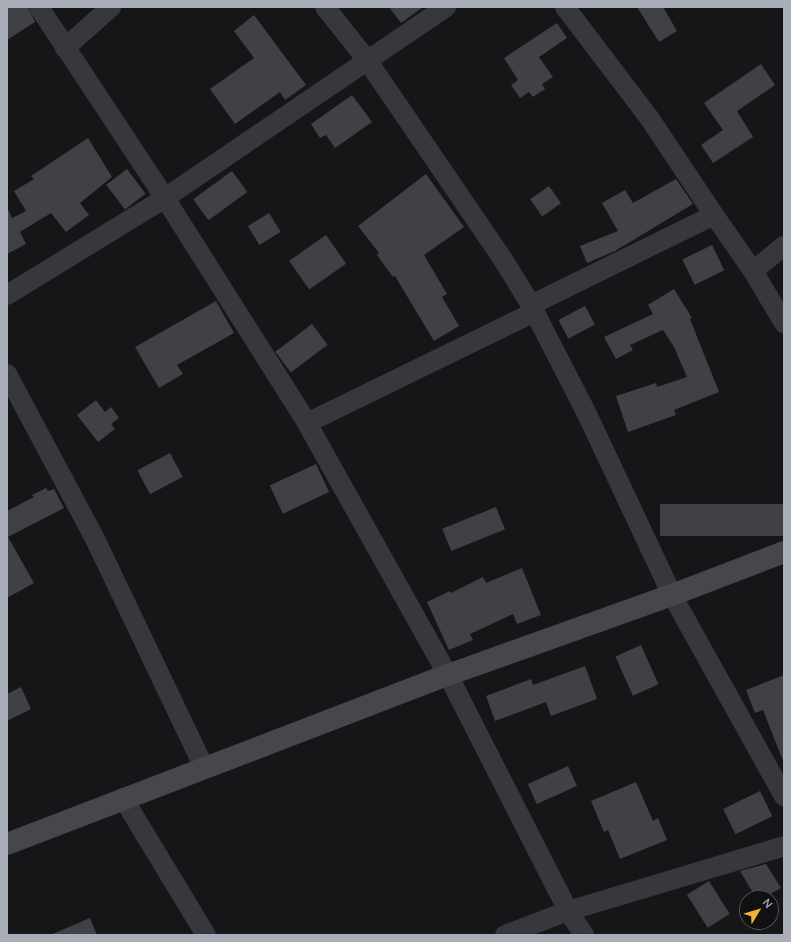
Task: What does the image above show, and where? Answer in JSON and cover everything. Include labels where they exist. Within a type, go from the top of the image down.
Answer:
[{"type":"street","points":[[39,7],[165,198],[307,423],[448,675],[568,911],[584,935]]},
{"type":"street","points":[[65,48],[111,7]]},
{"type":"street","points":[[326,7],[367,60],[504,261],[533,308],[586,412],[672,595],[784,796]]},
{"type":"street","points":[[7,295],[165,198],[446,7]]},
{"type":"street","points":[[565,7],[650,119],[753,271],[784,323]]},
{"type":"street","points":[[307,423],[714,215]]},
{"type":"street","points":[[753,271],[784,246]]},
{"type":"street","points":[[7,374],[96,541],[204,767]]},
{"type":"street","points":[[7,844],[123,798],[448,675],[672,595],[784,552]]},
{"type":"street","points":[[123,798],[206,935]]},
{"type":"street","points":[[505,935],[568,911],[784,846]]},
{"type":"building","points":[[7,7],[28,7],[35,22],[7,40]]},
{"type":"building","points":[[389,7],[423,7],[401,23]]},
{"type":"building","points":[[637,7],[663,7],[677,31],[659,42]]},
{"type":"building","points":[[254,15],[306,85],[285,100],[280,92],[235,124],[210,89],[254,58],[234,31]]},
{"type":"building","points":[[557,23],[567,38],[539,57],[553,77],[542,84],[545,89],[533,97],[529,92],[520,98],[511,85],[518,80],[504,58]]},
{"type":"building","points":[[761,64],[775,85],[737,111],[753,137],[713,163],[701,145],[723,130],[704,103]]},
{"type":"building","points":[[352,95],[372,122],[335,148],[326,135],[320,138],[311,124]]},
{"type":"building","points":[[88,138],[112,177],[80,203],[89,215],[66,232],[51,213],[20,232],[26,244],[7,254],[7,207],[12,218],[26,211],[14,191],[34,179],[31,176]]},
{"type":"building","points":[[127,169],[146,194],[125,209],[106,185]]},
{"type":"building","points":[[232,171],[247,192],[208,220],[193,199]]},
{"type":"building","points":[[426,174],[464,227],[424,255],[447,294],[442,297],[459,326],[434,341],[395,276],[393,277],[377,255],[379,253],[358,226]]},
{"type":"building","points":[[676,179],[693,204],[615,251],[587,263],[580,246],[618,231],[602,203],[625,190],[633,203]]},
{"type":"building","points":[[549,186],[561,203],[542,216],[530,199]]},
{"type":"building","points":[[269,213],[281,232],[259,245],[248,226]]},
{"type":"building","points":[[326,235],[346,264],[309,289],[289,261]]},
{"type":"building","points":[[712,245],[724,270],[695,285],[682,259]]},
{"type":"building","points":[[674,289],[692,318],[690,319],[719,392],[674,410],[676,415],[628,432],[616,396],[656,383],[657,387],[687,377],[674,347],[663,330],[630,345],[633,350],[616,359],[604,337],[653,314],[648,305]]},
{"type":"building","points":[[216,301],[234,333],[177,365],[183,374],[159,388],[135,347]]},
{"type":"building","points":[[585,306],[595,325],[568,339],[559,320]]},
{"type":"building","points":[[312,324],[328,345],[291,372],[275,352]]},
{"type":"building","points":[[96,400],[105,412],[111,407],[119,418],[111,424],[115,429],[98,442],[77,415]]},
{"type":"building","points":[[170,453],[183,477],[150,494],[137,470]]},
{"type":"building","points":[[316,464],[329,492],[283,514],[270,486]]},
{"type":"building","points":[[46,488],[48,491],[54,489],[64,508],[8,537],[34,583],[7,598],[7,511],[34,497],[32,495]]},
{"type":"building","points":[[660,504],[784,504],[784,536],[660,536]]},
{"type":"building","points":[[496,507],[505,529],[451,551],[442,529]]},
{"type":"building","points":[[522,568],[541,615],[517,624],[513,614],[470,634],[473,640],[449,650],[427,602],[450,591],[451,593],[483,577],[486,583]]},
{"type":"building","points":[[641,645],[658,684],[633,696],[615,656]]},
{"type":"building","points":[[585,666],[597,699],[551,716],[546,702],[495,721],[486,696],[531,679],[533,685]]},
{"type":"building","points":[[784,675],[783,761],[763,710],[755,713],[746,690]]},
{"type":"building","points":[[21,687],[31,709],[7,721],[7,694]]},
{"type":"building","points":[[568,766],[577,786],[537,804],[528,784]]},
{"type":"building","points":[[636,782],[653,821],[658,818],[667,840],[620,859],[608,830],[604,832],[591,801]]},
{"type":"building","points":[[760,791],[772,816],[735,834],[723,809]]},
{"type":"building","points":[[766,864],[781,888],[777,890],[751,890],[740,871]]},
{"type":"building","points":[[709,881],[730,914],[708,928],[687,895]]},
{"type":"building","points":[[90,918],[97,935],[50,935]]}]
